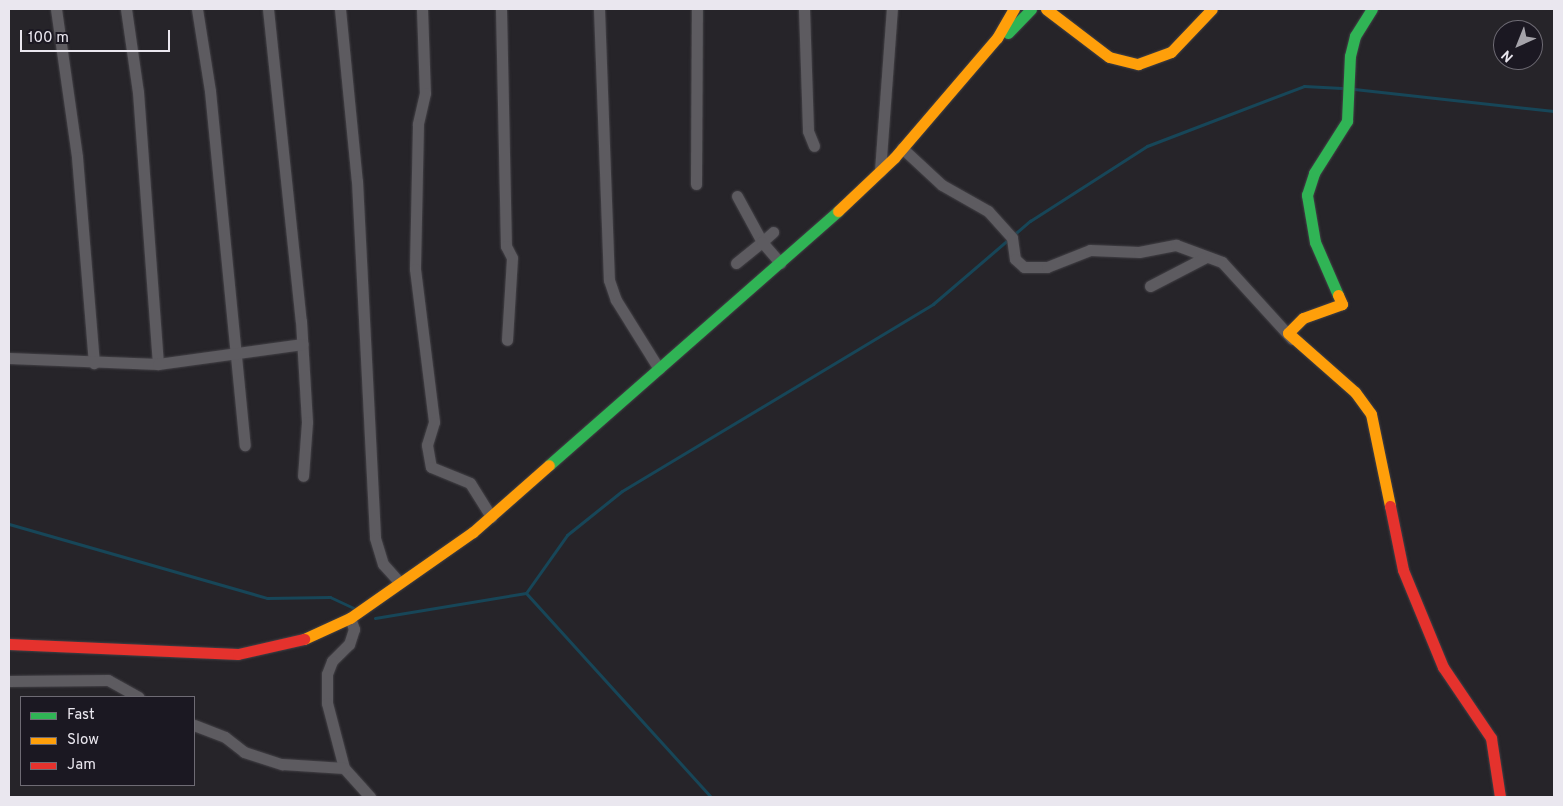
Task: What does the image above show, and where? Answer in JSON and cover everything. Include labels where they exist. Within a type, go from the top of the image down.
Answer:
[{"type":"main road","points":[[9,644],[238,654],[293,644],[350,618],[491,517],[780,263],[880,171],[902,148],[998,38],[1014,9]]},
{"type":"main road","points":[[998,38],[1010,32],[1031,9]]},
{"type":"main road","points":[[1046,9],[1077,30],[1110,58],[1138,64],[1171,52],[1212,9]]},
{"type":"main road","points":[[1064,9],[1077,30]]},
{"type":"main road","points":[[1372,9],[1355,36],[1350,56],[1347,121],[1314,172],[1307,196],[1315,242],[1342,304],[1292,325],[1288,329],[1292,340],[1355,392],[1371,414],[1403,570],[1442,667],[1491,738],[1500,797]]},
{"type":"street","points":[[56,9],[77,157],[94,363]]},
{"type":"street","points":[[126,9],[149,214],[158,364]]},
{"type":"street","points":[[197,9],[209,82],[245,445]]},
{"type":"street","points":[[268,9],[303,344],[307,422],[304,476]]},
{"type":"street","points":[[340,9],[357,181],[375,538],[382,564],[400,583]]},
{"type":"street","points":[[422,9],[425,93],[418,124],[415,269],[434,422],[427,445],[431,467],[470,483],[491,517]]},
{"type":"street","points":[[501,9],[506,246],[512,258],[507,340]]},
{"type":"street","points":[[599,9],[609,280],[616,300],[659,369]]},
{"type":"street","points":[[696,184],[697,9]]},
{"type":"street","points":[[804,9],[808,131],[814,146]]},
{"type":"street","points":[[880,171],[892,9]]},
{"type":"street","points":[[902,148],[942,185],[988,211],[1012,238],[1015,259],[1024,266],[1047,267],[1090,250],[1139,252],[1176,244],[1222,262],[1292,340]]},
{"type":"street","points":[[737,196],[762,242],[780,263]]},
{"type":"street","points":[[736,263],[773,232]]},
{"type":"street","points":[[1150,286],[1206,257]]},
{"type":"street","points":[[9,358],[94,363],[158,364],[303,344]]},
{"type":"street","points":[[350,618],[354,629],[349,644],[332,661],[326,680],[344,768],[370,797]]},
{"type":"street","points":[[9,681],[108,680],[137,696]]},
{"type":"street","points":[[195,725],[225,737],[244,752],[282,764],[344,768]]},
{"type":"waterway","points":[[526,593],[567,535],[622,491],[933,304],[1030,221],[1147,146],[1304,86],[1342,88]]},
{"type":"waterway","points":[[1354,89],[1554,111]]},
{"type":"waterway","points":[[9,524],[267,598],[330,597],[354,608]]},
{"type":"waterway","points":[[375,618],[526,593],[711,797]]},
{"type":"traffic: fast","points":[[1008,33],[1031,9]]},
{"type":"traffic: fast","points":[[1338,295],[1315,242],[1307,195],[1314,173],[1347,121],[1350,56],[1355,36],[1372,9]]},
{"type":"traffic: fast","points":[[549,465],[838,211]]},
{"type":"traffic: slow","points":[[838,211],[894,158],[997,38],[1014,9]]},
{"type":"traffic: slow","points":[[1046,9],[1109,57],[1138,64],[1171,52],[1212,9]]},
{"type":"traffic: slow","points":[[1338,295],[1342,304],[1303,318],[1288,333],[1355,392],[1371,414],[1390,506]]},
{"type":"traffic: slow","points":[[304,639],[350,618],[473,532],[549,465]]},
{"type":"traffic: jam","points":[[1390,506],[1403,570],[1443,667],[1491,738],[1500,797]]},
{"type":"traffic: jam","points":[[9,644],[238,654],[304,639]]}]
